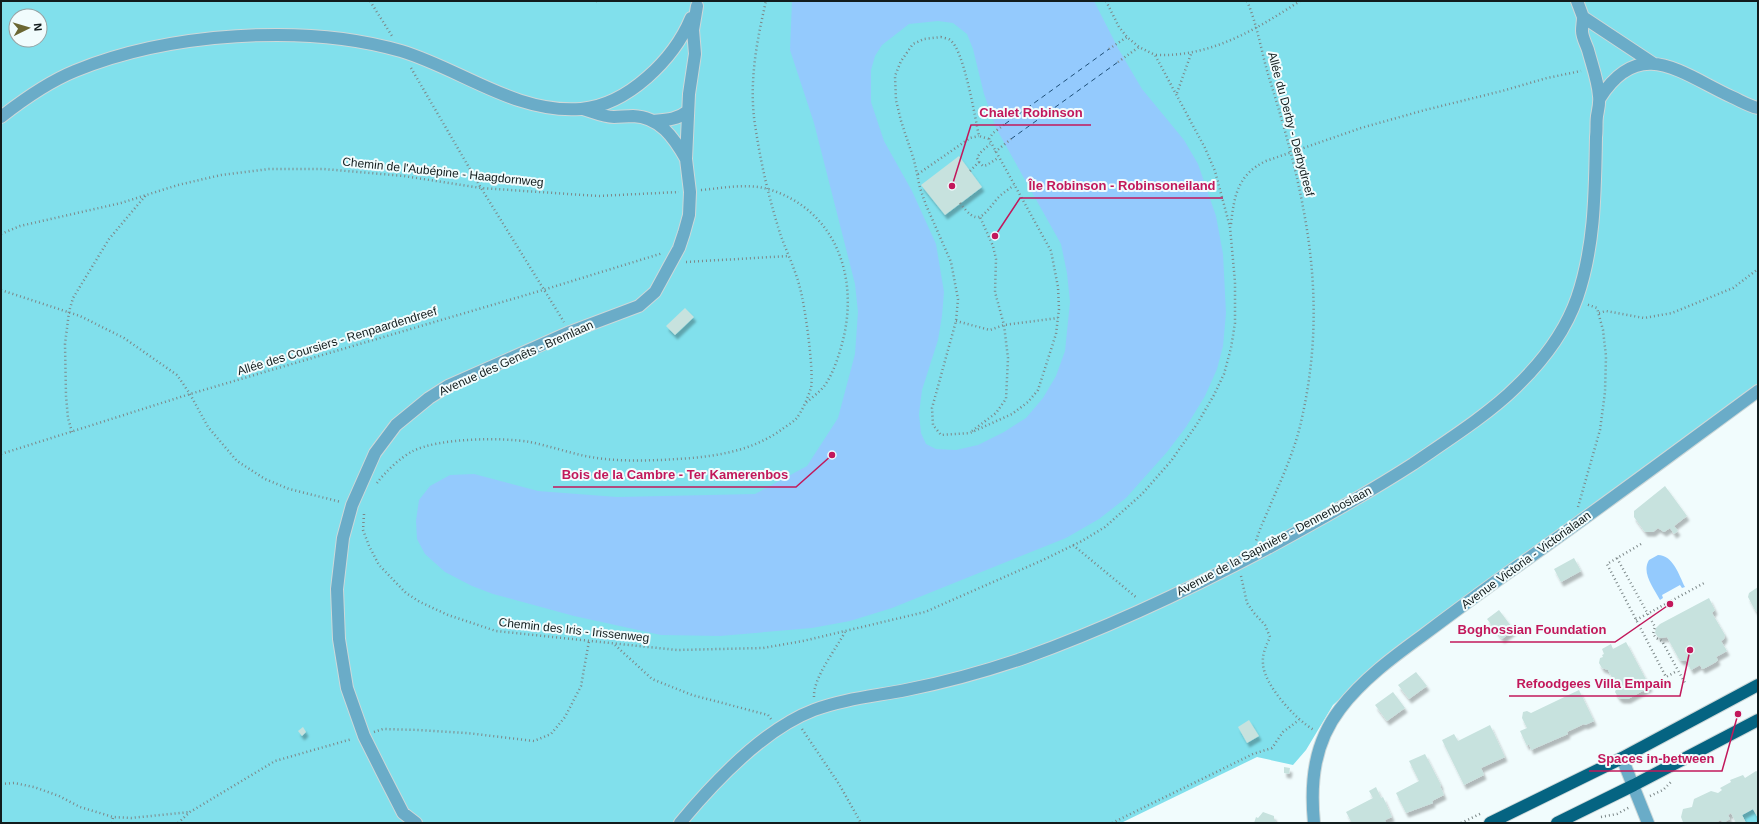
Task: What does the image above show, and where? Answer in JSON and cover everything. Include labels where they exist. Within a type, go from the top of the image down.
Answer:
[{"type":"main road","points":[[1490,823],[1622,758],[1758,685]]},
{"type":"main road","points":[[1557,823],[1634,785],[1758,720]]},
{"type":"street","name":"Avenue de la Sapinière - Dennenboslaan","points":[[680,823],[731,768],[759,743],[779,728],[814,709],[976,674],[1026,657],[1148,607],[1254,555],[1335,511],[1386,481],[1428,454],[1487,412],[1515,389],[1543,358],[1565,326],[1577,300],[1587,266],[1595,205],[1597,116],[1600,98],[1582,32],[1583,17],[1577,1]]},
{"type":"street","points":[[1,117],[43,87],[74,71],[123,54],[173,44],[238,36],[280,35],[339,39],[401,51],[508,97],[533,104],[565,108],[582,108],[605,103],[629,90],[657,70],[676,46],[687,28],[697,4]]},
{"type":"street","name":"Avenue des Genêts - Bremlaan","points":[[416,823],[403,812],[364,736],[347,688],[339,639],[337,589],[343,538],[352,505],[375,453],[396,424],[429,398],[448,386],[570,332],[639,306],[654,292],[679,248],[688,215],[690,192],[686,159],[688,111],[695,54],[693,30],[697,4]]},
{"type":"street","points":[[1583,17],[1654,64],[1665,65],[1758,108]]},
{"type":"street","name":"Avenue de la Sapinière - Dennenboslaan","points":[[1600,98],[1608,86],[1629,68],[1642,64],[1654,64]]},
{"type":"street","points":[[582,108],[613,117],[633,116],[652,121],[681,117],[688,111]]},
{"type":"street","points":[[652,121],[671,135],[686,159]]},
{"type":"street","name":"Avenue Victoria - Victorialaan","points":[[1314,823],[1312,795],[1313,773],[1317,754],[1339,709],[1366,681],[1480,592],[1573,527],[1758,391]]},
{"type":"street","points":[[1622,758],[1648,823]]},
{"type":"path","points":[[370,1],[481,188],[570,332]]},
{"type":"path","points":[[373,487],[385,472],[413,451],[447,441],[489,440],[528,442],[587,456],[627,461],[687,459],[743,450],[765,441],[796,419],[804,406],[811,387],[811,366],[800,288],[768,189],[755,130],[752,77],[758,36],[766,1]]},
{"type":"path","points":[[1106,1],[1119,27],[1127,37],[1139,47],[1155,55],[1172,56],[1191,54],[1228,42],[1256,29],[1300,1]]},
{"type":"path","name":"Allée du Derby - Derbydreef","points":[[1247,1],[1292,153],[1305,211],[1313,273],[1313,342],[1310,376],[1300,423],[1281,481],[1257,539],[1254,555]]},
{"type":"path","points":[[979,136],[966,76],[958,51],[950,40],[941,37],[924,39],[913,44],[901,61],[895,76],[896,100],[918,174],[920,188],[951,262],[958,299],[956,321],[932,408],[933,425],[941,435],[970,433],[1012,414],[1028,402],[1038,390],[1056,334],[1058,318],[1058,287],[1051,251],[989,140],[993,133],[1005,124]]},
{"type":"path","points":[[1109,49],[1127,37]]},
{"type":"path","points":[[1118,62],[1139,47]]},
{"type":"path","points":[[1177,93],[1191,54]]},
{"type":"path","points":[[1155,55],[1177,93],[1205,148],[1215,171],[1230,227]]},
{"type":"path","points":[[1230,227],[1232,207],[1238,189],[1254,167],[1361,128],[1547,78],[1593,68]]},
{"type":"path","points":[[918,174],[970,138],[979,136],[989,140]]},
{"type":"path","points":[[995,152],[1011,139]]},
{"type":"path","points":[[990,144],[979,154],[977,158],[979,162],[985,166],[998,158]]},
{"type":"path","points":[[970,171],[979,162]]},
{"type":"path","name":"Chemin de l'Aubépine - Haagdornweg","points":[[1,234],[20,226],[121,203],[178,185],[221,175],[269,169],[324,169],[404,176],[481,188],[598,196],[690,192],[748,185],[768,189],[792,198],[816,216],[839,250],[845,275],[848,297],[847,322],[838,356],[825,385],[804,406]]},
{"type":"path","points":[[960,203],[969,215],[980,217],[987,213],[998,198],[1014,185]]},
{"type":"path","points":[[72,432],[68,418],[64,344],[69,312],[73,298],[109,239],[147,194]]},
{"type":"path","points":[[970,433],[996,412],[1006,399],[1008,358],[1004,325],[995,292],[995,251],[980,217]]},
{"type":"path","name":"Chemin des Iris - Irissenweg","points":[[352,505],[364,509],[363,530],[368,546],[379,565],[406,593],[448,616],[496,631],[615,645],[677,650],[763,648],[846,632],[925,612],[1015,573],[1073,545],[1105,527],[1142,494],[1171,462],[1197,424],[1214,395],[1224,374],[1231,348],[1235,323],[1235,282],[1230,227]]},
{"type":"path","name":"Allée des Coursiers - Renpaardendreef","points":[[1,454],[190,394],[543,290],[679,248]]},
{"type":"path","points":[[672,261],[688,262],[789,256]]},
{"type":"path","points":[[1573,527],[1600,430],[1606,392],[1606,356],[1599,313],[1606,311],[1644,318],[1672,313],[1733,288],[1758,269]]},
{"type":"path","points":[[1,290],[80,316],[124,338],[177,374],[208,427],[237,461],[265,479],[289,489],[352,505]]},
{"type":"path","points":[[956,321],[990,330],[1004,325],[1058,318]]},
{"type":"path","points":[[1642,544],[1607,564],[1666,677],[1677,671]]},
{"type":"path","points":[[1073,545],[1148,607]]},
{"type":"path","points":[[1617,558],[1655,627],[1653,634],[1656,638],[1662,641],[1685,684]]},
{"type":"path","points":[[1235,565],[1243,579],[1247,602],[1254,613],[1265,625],[1270,637],[1264,650],[1263,665],[1267,679],[1299,720],[1325,736]]},
{"type":"path","points":[[1636,620],[1706,582]]},
{"type":"path","points":[[814,709],[814,690],[846,632]]},
{"type":"path","points":[[178,823],[190,812],[275,761],[364,736],[383,729],[467,732],[534,741],[551,734],[565,717],[581,686],[589,642]]},
{"type":"path","points":[[615,645],[652,680],[692,695],[768,715],[779,728]]},
{"type":"path","points":[[795,719],[839,784],[861,823]]},
{"type":"path","points":[[1112,823],[1253,754],[1272,748],[1283,732],[1299,720]]},
{"type":"path","points":[[1597,817],[1617,814],[1663,790],[1678,777]]},
{"type":"path","points":[[1,784],[14,783],[34,787],[59,796],[80,807],[113,817],[131,818],[190,812]]},
{"type":"path","points":[[112,823],[113,817]]},
{"type":"shaded area","points":[[1,1],[1758,1],[1758,386],[1392,652],[1333,705],[1306,750],[1293,765],[1257,757],[1121,823],[1,823]]},
{"type":"shaded area","points":[[792,1],[1094,1],[1119,50],[1142,89],[1184,140],[1198,164],[1216,216],[1223,254],[1226,313],[1223,346],[1217,369],[1205,396],[1186,427],[1167,452],[1126,498],[1099,519],[1066,538],[892,608],[850,621],[812,628],[720,636],[661,635],[574,616],[493,594],[472,586],[445,572],[425,554],[417,539],[416,521],[419,500],[430,486],[450,475],[474,474],[538,491],[617,497],[755,494],[807,466],[838,418],[855,354],[858,312],[855,284],[814,123],[790,50]],"holes":[[[938,21],[953,23],[967,34],[973,49],[984,94],[996,128],[1061,244],[1067,273],[1070,302],[1065,351],[1056,376],[1043,398],[1026,418],[1004,432],[978,445],[956,450],[936,449],[926,444],[921,433],[919,414],[922,390],[938,340],[944,292],[936,244],[912,191],[884,141],[871,102],[871,70],[875,56],[882,45],[909,24]]]},
{"type":"shaded area","points":[[1658,555],[1668,558],[1672,562],[1685,587],[1682,588],[1680,585],[1662,595],[1663,598],[1660,600],[1649,580],[1646,570],[1649,560]]},
{"type":"shaded area","points":[[1753,809],[1758,818],[1758,823],[1746,823],[1742,815]]},
{"type":"building","points":[[959,156],[982,187],[945,215],[921,185]]},
{"type":"building","points":[[685,308],[694,317],[675,335],[666,326]]},
{"type":"building","points":[[1665,486],[1687,516],[1674,526],[1678,531],[1674,534],[1670,528],[1664,532],[1658,528],[1653,532],[1645,532],[1634,517],[1634,511]]},
{"type":"building","points":[[1574,558],[1581,571],[1561,582],[1554,569]]},
{"type":"building","points":[[1758,587],[1758,613],[1748,597],[1749,593]]},
{"type":"building","points":[[1709,598],[1715,610],[1712,613],[1725,635],[1724,639],[1721,641],[1727,651],[1716,657],[1718,660],[1716,662],[1705,668],[1702,669],[1700,665],[1691,670],[1686,660],[1682,661],[1679,659],[1667,637],[1658,637],[1655,633],[1656,628],[1660,624]]},
{"type":"building","points":[[1499,610],[1514,630],[1502,639],[1487,619]]},
{"type":"building","points":[[1626,642],[1650,687],[1628,699],[1621,699],[1615,692],[1617,687],[1608,670],[1602,668],[1599,663],[1600,658],[1603,657],[1602,655],[1604,654],[1602,649],[1611,644],[1613,649]]},
{"type":"building","points":[[1416,672],[1427,686],[1409,699],[1398,685]]},
{"type":"building","points":[[1579,690],[1594,721],[1585,725],[1584,724],[1567,732],[1568,734],[1531,750],[1529,744],[1527,746],[1520,731],[1527,728],[1522,718],[1523,712],[1527,711],[1531,713]]},
{"type":"building","points":[[1393,692],[1405,708],[1387,721],[1375,705]]},
{"type":"building","points":[[1249,720],[1259,736],[1247,743],[1238,727]]},
{"type":"building","points":[[1490,725],[1505,757],[1481,768],[1484,775],[1464,785],[1442,740],[1454,734],[1458,741]]},
{"type":"building","points":[[303,727],[306,732],[302,736],[298,731]]},
{"type":"building","points":[[1425,754],[1441,785],[1440,786],[1444,795],[1432,801],[1433,803],[1406,813],[1396,793],[1419,781],[1409,761]]},
{"type":"building","points":[[1284,767],[1290,768],[1289,774],[1284,773]]},
{"type":"building","points":[[1756,771],[1758,772],[1758,818],[1753,809],[1742,815],[1746,823],[1736,823],[1731,813],[1728,815],[1730,819],[1723,823],[1721,820],[1715,823],[1683,822],[1681,817],[1683,809],[1692,807],[1694,799],[1711,791],[1718,793],[1722,790],[1720,788],[1731,782],[1730,780],[1743,775],[1745,778]]},
{"type":"building","points":[[1376,787],[1381,798],[1383,797],[1392,817],[1385,820],[1386,823],[1352,823],[1346,812],[1373,798],[1369,791]]},
{"type":"building","points":[[1263,812],[1274,816],[1274,820],[1276,820],[1275,823],[1254,823],[1256,817],[1258,818]]},
{"type":"ferry route","points":[[1005,124],[1109,49]]},
{"type":"ferry route","points":[[1011,139],[1118,62]]},
{"type":"place","name":"Chalet Robinson","points":[[952,186]]},
{"type":"place","name":"Île Robinson - Robinsoneiland","points":[[995,236]]},
{"type":"place","name":"Bois de la Cambre - Ter Kamerenbos","points":[[832,455]]},
{"type":"place","name":"Boghossian Foundation","points":[[1670,604]]},
{"type":"place","name":"Refoodgees Villa Empain","points":[[1690,650]]},
{"type":"place","name":"Spaces in-between","points":[[1738,714]]}]
